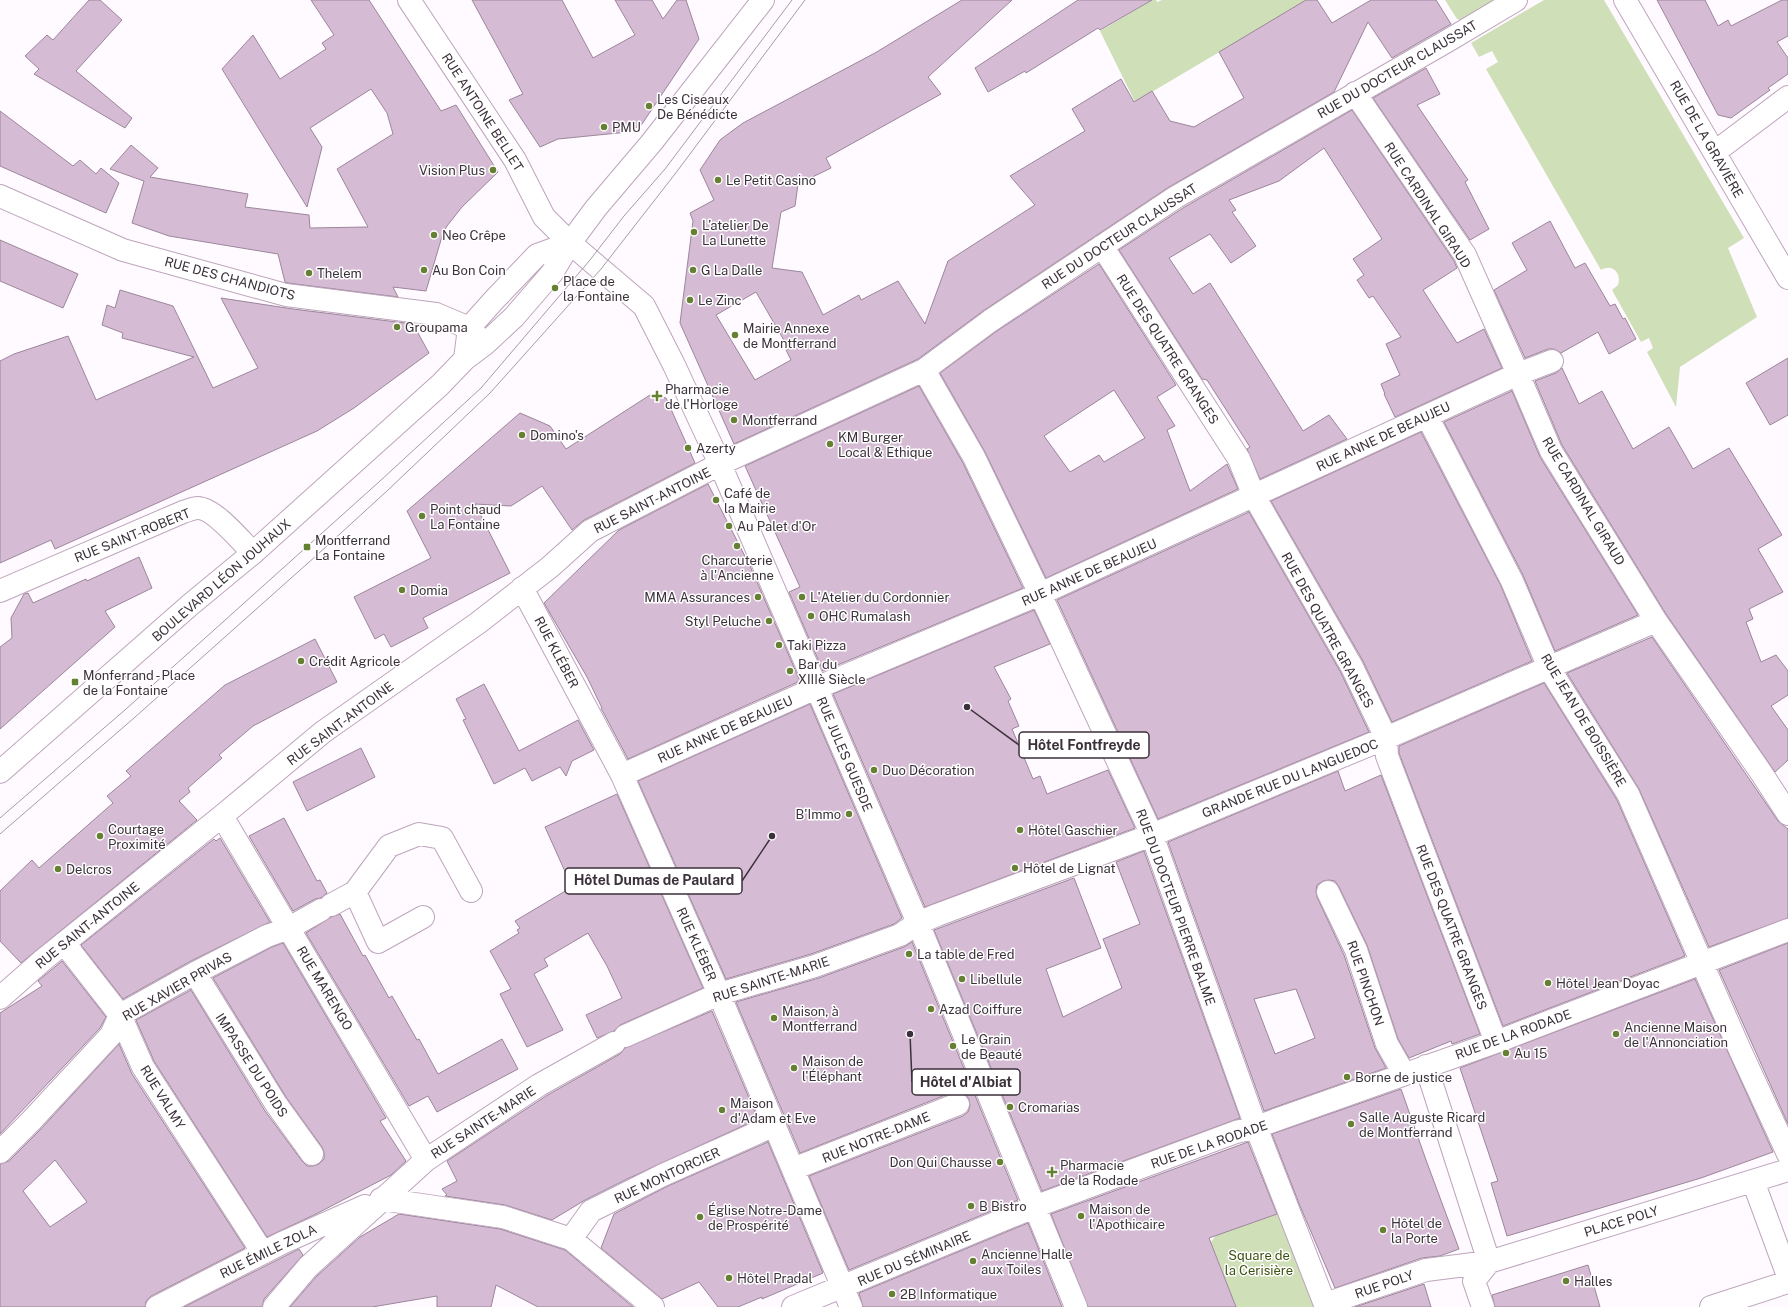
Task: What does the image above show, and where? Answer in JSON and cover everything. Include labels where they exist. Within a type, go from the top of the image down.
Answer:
[{"type":"street","name":"RUE ANTOINE BELLET","points":[[409,0],[515,160],[544,217],[570,243]]},
{"type":"street","points":[[465,359],[486,344],[514,317],[552,273],[570,243],[596,208],[652,142],[763,0]]},
{"type":"street","name":"RUE DU DOCTEUR CLAUSSAT","points":[[720,464],[924,370],[990,321],[1176,198],[1516,0]]},
{"type":"street","name":"RUE DE LA GRAVIÈRE","points":[[1625,0],[1788,278]]},
{"type":"street","name":"RUE CARDINAL GIRAUD","points":[[1355,93],[1464,255],[1551,451],[1656,621],[1788,814]]},
{"type":"street","points":[[1715,152],[1788,97]]},
{"type":"street","name":"RUE DES CHANDIOTS","points":[[0,196],[123,250],[286,295],[436,314],[469,328],[486,344]]},
{"type":"street","points":[[465,359],[469,328],[537,255],[570,243]]},
{"type":"street","name":"RUE JULES GUESDE","points":[[570,243],[644,306],[677,371],[720,464],[918,923],[1076,1307]]},
{"type":"street","name":"RUE DES QUATRE GRANGES","points":[[1102,246],[1240,459],[1254,496],[1352,668],[1386,738],[1387,756],[1496,1042]]},
{"type":"street","name":"BOULEVARD LÉON JOUHAUX","points":[[0,772],[190,605],[253,553],[440,385],[465,359]]},
{"type":"street","name":"RUE ANNE DE BEAUJEU","points":[[622,775],[816,688],[1040,594],[1518,374],[1552,361]]},
{"type":"street","name":"RUE DU DOCTEUR PIERRE BALME","points":[[924,370],[974,457],[1040,594],[1152,835],[1256,1127],[1325,1306]]},
{"type":"street","name":"RUE JEAN DE BOISSIÈRE","points":[[1427,416],[1512,581],[1549,668],[1628,794],[1702,964],[1788,1154]]},
{"type":"street","name":"RUE SAINT-ANTOINE","points":[[0,998],[64,943],[222,816],[323,732],[478,623],[590,531],[720,464]]},
{"type":"street","name":"RUE SAINT-ROBERT","points":[[0,591],[183,512],[199,508],[212,514],[227,526],[253,553]]},
{"type":"street","name":"RUE KLÉBER","points":[[522,588],[622,775],[719,994],[847,1297]]},
{"type":"street","name":"GRANDE RUE DU LANGUEDOC","points":[[918,923],[1152,835],[1386,738],[1656,621]]},
{"type":"street","name":"RUE MARENGO","points":[[222,816],[426,1160]]},
{"type":"street","points":[[423,917],[378,942],[355,892],[389,846],[419,834],[442,838],[471,891]]},
{"type":"street","name":"RUE XAVIER PRIVAS","points":[[0,1152],[111,1035],[120,1015],[195,973],[267,936],[289,928],[355,892]]},
{"type":"street","name":"RUE PINCHON","points":[[1328,892],[1356,950],[1387,1044],[1404,1074]]},
{"type":"street","name":"RUE SAINTE-MARIE","points":[[381,1199],[426,1160],[539,1086],[619,1040],[719,994],[815,966],[900,935],[918,923]]},
{"type":"street","name":"RUE DE LA RODADE","points":[[1034,1207],[1236,1132],[1256,1127],[1496,1042],[1788,930]]},
{"type":"street","name":"RUE VALMY","points":[[64,943],[120,1015],[143,1067],[263,1253]]},
{"type":"street","name":"IMPASSE DU POIDS","points":[[195,973],[276,1104],[312,1154]]},
{"type":"street","points":[[1426,1066],[1489,1262],[1474,1281],[1483,1307]]},
{"type":"street","name":"RUE NOTRE-DAME","points":[[794,1169],[958,1104]]},
{"type":"street","name":"RUE MONTORCIER","points":[[571,1239],[591,1211],[663,1175],[775,1125]]},
{"type":"street","name":"PLACE POLY","points":[[1420,1272],[1489,1262],[1788,1170]]},
{"type":"street","points":[[1753,1181],[1788,1276]]},
{"type":"street","points":[[274,1307],[308,1267],[381,1199],[503,1217],[571,1239],[653,1307]]},
{"type":"street","name":"RUE ÉMILE ZOLA","points":[[157,1307],[263,1253],[381,1199]]},
{"type":"street","name":"RUE DU SÉMINAIRE","points":[[793,1307],[847,1297],[1034,1207]]},
{"type":"street","name":"RUE POLY","points":[[1325,1306],[1420,1272]]},
{"type":"street","points":[[1712,1307],[1788,1282]]},
{"type":"green space","points":[[1152,0],[1156,0],[1157,2],[1162,0],[1307,0],[1135,102],[1100,31]]},
{"type":"green space","points":[[1445,0],[1497,0],[1463,21],[1457,19]]},
{"type":"green space","points":[[1544,0],[1604,0],[1744,238],[1728,248],[1757,317],[1680,367],[1676,407],[1647,352],[1653,348],[1649,338],[1641,342],[1612,290],[1618,285],[1619,277],[1617,273],[1615,270],[1609,268],[1601,270],[1486,69],[1498,62],[1492,51],[1479,57],[1471,43]]},
{"type":"green space","name":"Square de la Cerisière","points":[[1280,1213],[1315,1307],[1236,1307],[1211,1242],[1216,1235]]},
{"type":"building","points":[[89,0],[100,0],[122,20],[76,71],[132,118],[125,128],[34,74],[39,69],[25,56],[47,35],[53,40]]},
{"type":"building","points":[[311,0],[369,0],[441,111],[456,105],[498,172],[462,207],[447,226],[443,233],[426,291],[393,287],[398,297],[288,283],[285,282],[278,254],[169,236],[132,223],[144,181],[110,169],[131,145],[158,168],[150,177],[248,194],[245,207],[309,215],[310,228],[368,227],[337,169],[393,134],[387,113],[371,89],[310,128],[322,147],[307,207],[222,69],[253,35],[280,79],[326,49],[322,43],[334,35]]},
{"type":"building","points":[[472,0],[562,0],[593,58],[635,35],[615,0],[652,0],[663,19],[677,0],[686,0],[699,39],[642,124],[628,132],[558,139],[540,147],[509,100],[523,94]]},
{"type":"building","points":[[962,0],[1012,0],[928,77],[941,94],[826,158],[831,168],[798,184],[795,206],[781,212],[772,268],[802,272],[823,315],[859,295],[861,300],[898,281],[925,324],[948,261],[1035,205],[1010,176],[1085,131],[1072,109],[1121,79],[1134,102],[1152,91],[1170,121],[1194,127],[1244,98],[1219,52],[1306,0],[1317,0],[1332,23],[1371,0],[1436,0],[1451,24],[1392,58],[1368,22],[1334,92],[1169,187],[983,311],[918,359],[734,444],[680,323],[693,221],[690,213],[714,200],[700,170],[720,140],[743,123],[875,53]],"holes":[[[756,292],[789,349],[786,350],[791,360],[755,380],[716,315]]]},
{"type":"building","points":[[1078,0],[1152,0],[1100,30],[1098,28],[1026,73],[1025,71],[988,92],[975,68]]},
{"type":"building","points":[[1657,0],[1705,0],[1718,26],[1728,20],[1731,26],[1782,0],[1788,0],[1788,36],[1777,42],[1788,58],[1788,74],[1768,88],[1770,90],[1731,118],[1718,115]]},
{"type":"building","points":[[1426,68],[1440,94],[1417,105],[1468,180],[1465,182],[1489,229],[1470,240],[1373,98]]},
{"type":"building","points":[[1352,110],[1454,261],[1457,268],[1423,290],[1457,343],[1484,329],[1502,368],[1395,417],[1381,384],[1400,375],[1386,344],[1401,337],[1373,296],[1369,298],[1357,280],[1364,275],[1353,259],[1382,239],[1324,148],[1279,181],[1229,200],[1236,210],[1232,212],[1256,246],[1231,263],[1210,234],[1169,258],[1193,294],[1210,283],[1303,431],[1329,415],[1347,439],[1260,479],[1247,449],[1250,447],[1207,380],[1202,379],[1119,250],[1183,208]]},
{"type":"building","points":[[0,111],[73,166],[80,160],[96,174],[101,168],[119,183],[106,213],[0,166]]},
{"type":"building","points":[[1550,221],[1575,268],[1585,263],[1610,306],[1615,304],[1623,319],[1625,318],[1636,339],[1609,354],[1598,332],[1561,353],[1554,349],[1548,349],[1525,358],[1494,290],[1527,270],[1512,243]]},
{"type":"building","points":[[0,240],[78,274],[63,308],[0,281]]},
{"type":"building","points":[[1099,264],[1176,385],[1157,397],[1175,426],[1167,430],[1190,491],[1227,464],[1238,489],[1046,578],[985,452],[940,373],[997,331]],"holes":[[[1114,390],[1145,438],[1104,462],[1099,455],[1070,472],[1044,436]]]},
{"type":"building","points":[[120,290],[173,306],[213,388],[258,368],[221,298],[293,309],[413,324],[429,353],[354,408],[317,431],[55,549],[51,540],[0,563],[0,361],[14,354],[68,336],[96,400],[194,357],[122,338],[123,333],[102,325],[107,305],[115,308]]},
{"type":"building","points":[[1788,358],[1788,415],[1770,425],[1746,383]]},
{"type":"building","points":[[1562,368],[1579,404],[1602,391],[1633,449],[1669,427],[1693,469],[1729,448],[1782,535],[1758,549],[1783,592],[1749,609],[1753,619],[1746,622],[1761,662],[1776,655],[1788,671],[1788,695],[1771,706],[1788,730],[1788,760],[1775,772],[1666,614],[1562,445],[1535,381],[1556,373]]},
{"type":"building","points":[[919,386],[963,463],[1023,588],[823,671],[789,592],[800,587],[745,466]]},
{"type":"building","points":[[1512,391],[1540,457],[1638,615],[1555,651],[1523,575],[1444,422]]},
{"type":"building","points":[[650,395],[666,398],[695,463],[584,520],[572,530],[542,486],[511,506],[475,504],[510,573],[423,618],[428,628],[391,647],[384,634],[375,639],[354,597],[431,558],[407,511],[520,413],[550,426],[566,449]]},
{"type":"building","points":[[1421,432],[1501,586],[1532,661],[1392,722],[1363,661],[1271,501]]},
{"type":"building","points":[[708,484],[750,566],[800,681],[628,759],[601,708],[587,677],[544,603],[619,530]]},
{"type":"building","points":[[1249,512],[1341,673],[1369,732],[1158,819],[1057,600]]},
{"type":"building","points":[[139,557],[152,588],[105,611],[115,627],[0,729],[0,647],[12,638],[11,618],[24,594],[28,593],[33,603],[86,579],[87,581]]},
{"type":"building","points":[[1034,610],[1050,644],[994,667],[1011,699],[1008,701],[1019,726],[1012,729],[1033,779],[1040,776],[1047,794],[1108,770],[1135,828],[925,907],[833,694]]},
{"type":"building","points":[[1652,637],[1778,821],[1788,829],[1788,918],[1709,947],[1639,789],[1567,673]]},
{"type":"building","points":[[315,639],[337,682],[253,726],[219,755],[222,758],[188,788],[190,792],[179,801],[197,820],[21,963],[0,941],[0,891],[32,860],[39,868],[113,803],[107,796],[131,776],[126,771],[225,685]]},
{"type":"building","points":[[1544,683],[1617,800],[1685,956],[1503,1026],[1399,753],[1399,746]]},
{"type":"building","points":[[484,684],[519,751],[578,720],[594,750],[572,761],[566,776],[560,767],[532,781],[525,768],[494,784],[463,720],[466,719],[456,699]]},
{"type":"building","points":[[810,704],[902,918],[894,924],[811,954],[726,979],[638,781]]},
{"type":"building","points":[[361,748],[375,777],[307,811],[293,782]]},
{"type":"building","points":[[1338,771],[1345,791],[1381,775],[1480,1034],[1452,1044],[1451,1041],[1409,1058],[1398,1039],[1367,945],[1339,887],[1335,881],[1323,881],[1317,885],[1317,897],[1344,955],[1375,1048],[1386,1068],[1264,1111],[1168,842]],"holes":[[[1296,989],[1315,1038],[1275,1054],[1254,999]]]},
{"type":"building","points":[[617,794],[703,988],[620,1025],[614,1031],[597,1038],[586,1015],[622,998],[607,966],[588,933],[544,959],[548,966],[534,974],[563,1030],[527,1047],[500,994],[511,989],[490,951],[519,933],[517,930],[520,928],[515,921],[572,887],[545,827]]},
{"type":"building","points":[[284,818],[317,881],[320,880],[327,893],[321,898],[315,899],[293,911],[249,836]]},
{"type":"building","points":[[220,838],[270,922],[189,962],[123,999],[81,945],[214,839],[216,841]]},
{"type":"building","points":[[1144,851],[1240,1118],[1042,1191],[934,930],[1074,878],[1101,948],[1046,969],[1063,1017],[1122,988],[1103,939],[1140,924],[1116,862]]},
{"type":"building","points":[[340,914],[363,956],[365,955],[389,998],[392,996],[417,1040],[419,1039],[438,1074],[502,1039],[518,1069],[437,1112],[428,1096],[409,1106],[306,933],[331,917]]},
{"type":"building","points":[[912,942],[1018,1200],[849,1270],[809,1176],[963,1116],[968,1112],[970,1106],[969,1099],[965,1094],[953,1092],[800,1153],[736,1002],[819,978],[904,947]]},
{"type":"building","points":[[283,943],[386,1118],[380,1121],[406,1161],[391,1175],[316,1214],[267,1237],[154,1061],[136,1020],[191,990],[265,1111],[307,1166],[319,1164],[324,1159],[322,1147],[286,1097],[213,978],[272,947]]},
{"type":"building","points":[[1788,943],[1788,1124],[1719,970]]},
{"type":"building","points":[[62,961],[106,1017],[100,1028],[0,1134],[0,1013],[42,986],[38,981]]},
{"type":"building","points":[[1695,979],[1773,1152],[1701,1178],[1507,1236],[1491,1183],[1498,1181],[1460,1068]]},
{"type":"building","points":[[712,1011],[758,1119],[627,1179],[585,1200],[552,1220],[505,1205],[445,1196],[447,1195],[442,1189],[457,1181],[447,1161],[546,1096],[620,1054],[625,1048]]},
{"type":"building","points":[[119,1044],[132,1074],[245,1248],[151,1296],[146,1301],[145,1307],[0,1307],[0,1164],[9,1161],[40,1130]],"holes":[[[55,1160],[87,1202],[50,1227],[23,1191]]]},
{"type":"building","points":[[1401,1089],[1459,1249],[1440,1256],[1422,1258],[1335,1288],[1300,1206],[1272,1134]]},
{"type":"building","name":"Église Notre-Dame de Prospérité","points":[[768,1142],[823,1273],[762,1299],[762,1297],[738,1307],[718,1307],[699,1282],[662,1299],[601,1248],[614,1214],[668,1186]]},
{"type":"building","points":[[1248,1142],[1277,1214],[1209,1238],[1236,1307],[1088,1307],[1051,1214]]},
{"type":"building","points":[[399,1214],[500,1229],[565,1250],[633,1307],[538,1307],[496,1285],[491,1307],[437,1307],[437,1296],[372,1307],[290,1307],[317,1276],[360,1237]]},
{"type":"building","points":[[1028,1223],[1062,1307],[863,1307],[859,1293]]},
{"type":"building","points":[[299,1249],[303,1255],[264,1299],[262,1307],[184,1307]]},
{"type":"building","name":"Halles","points":[[1588,1265],[1600,1307],[1495,1307],[1492,1295]]},
{"type":"building","points":[[1424,1284],[1431,1307],[1355,1307]]},
{"type":"tram line","points":[[0,818],[126,709],[380,481],[481,388],[665,169],[792,0]]},
{"type":"tram line","points":[[0,834],[134,718],[317,555],[490,393],[601,269],[675,174],[805,0]]},
{"type":"place","name":"Les Ciseaux De Bénédicte","points":[[649,106]]},
{"type":"place","name":"PMU","points":[[604,127]]},
{"type":"place","name":"Vision Plus","points":[[493,170]]},
{"type":"place","name":"Le Petit Casino","points":[[718,180]]},
{"type":"place","name":"L’atelier De La Lunette","points":[[694,232]]},
{"type":"place","name":"Neo Crêpe","points":[[434,235]]},
{"type":"place","name":"Au Bon Coin","points":[[424,270]]},
{"type":"place","name":"G La Dalle","points":[[693,270]]},
{"type":"place","name":"Thelem","points":[[309,273]]},
{"type":"place","name":"Place de la Fontaine","points":[[555,288]]},
{"type":"place","name":"Le Zinc","points":[[690,300]]},
{"type":"place","name":"Groupama","points":[[397,327]]},
{"type":"place","name":"Mairie Annexe de Montferrand","points":[[735,335]]},
{"type":"place","name":"Pharmacie de l'Horloge","points":[[657,396]]},
{"type":"place","name":"Montferrand","points":[[734,420]]},
{"type":"place","name":"Domino's","points":[[522,435]]},
{"type":"place","name":"KM Burger Local & Ethique","points":[[830,444]]},
{"type":"place","name":"Azerty","points":[[688,448]]},
{"type":"place","name":"Café de la Mairie","points":[[716,500]]},
{"type":"place","name":"Point chaud La Fontaine","points":[[422,516]]},
{"type":"place","name":"Au Palet d'Or","points":[[729,526]]},
{"type":"place","name":"Charcuterie à l'Ancienne","points":[[737,546]]},
{"type":"place","name":"Montferrand La Fontaine","points":[[307,547]]},
{"type":"place","name":"Domia","points":[[402,590]]},
{"type":"place","name":"MMA Assurances","points":[[758,597]]},
{"type":"place","name":"L'Atelier du Cordonnier","points":[[802,597]]},
{"type":"place","name":"OHC Rumalash","points":[[811,616]]},
{"type":"place","name":"Styl Peluche","points":[[769,621]]},
{"type":"place","name":"Taki Pizza","points":[[779,645]]},
{"type":"place","name":"Crédit Agricole","points":[[301,661]]},
{"type":"place","name":"Bar du XIIIè Siècle","points":[[790,671]]},
{"type":"place","name":"Monferrand - Place de la Fontaine","points":[[75,682]]},
{"type":"place","name":"Hôtel Fontfreyde","points":[[967,707]]},
{"type":"place","name":"Duo Décoration","points":[[874,770]]},
{"type":"place","name":"B'Immo","points":[[849,814]]},
{"type":"place","name":"Hôtel Gaschier","points":[[1020,830]]},
{"type":"place","name":"Courtage Proximité","points":[[100,836]]},
{"type":"place","name":"Hôtel Dumas de Paulard","points":[[772,836]]},
{"type":"place","name":"Hôtel de Lignat","points":[[1015,868]]},
{"type":"place","name":"Delcros","points":[[58,869]]},
{"type":"place","name":"La table de Fred","points":[[909,954]]},
{"type":"place","name":"Libellule","points":[[962,979]]},
{"type":"place","name":"Hôtel Jean Doyac","points":[[1548,983]]},
{"type":"place","name":"Azad Coiffure","points":[[931,1009]]},
{"type":"place","name":"Maison, à Montferrand","points":[[774,1018]]},
{"type":"place","name":"Hôtel d'Albiat","points":[[910,1034]]},
{"type":"place","name":"Ancienne Maison de l'Annonciation","points":[[1616,1034]]},
{"type":"place","name":"Le Grain de Beauté","points":[[953,1046]]},
{"type":"place","name":"Au 15","points":[[1506,1053]]},
{"type":"place","name":"Maison de l'Éléphant","points":[[794,1068]]},
{"type":"place","name":"Borne de justice","points":[[1347,1077]]},
{"type":"place","name":"Cromarias","points":[[1010,1107]]},
{"type":"place","name":"Maison d'Adam et Eve","points":[[722,1110]]},
{"type":"place","name":"Salle Auguste Ricard de Montferrand","points":[[1351,1124]]},
{"type":"place","name":"Don Qui Chausse","points":[[1000,1162]]},
{"type":"place","name":"Pharmacie de la Rodade","points":[[1052,1172]]},
{"type":"place","name":"B Bistro","points":[[971,1206]]},
{"type":"place","name":"Maison de l'Apothicaire","points":[[1081,1216]]},
{"type":"place","name":"Église Notre-Dame de Prospérité","points":[[700,1217]]},
{"type":"place","name":"Hôtel de la Porte","points":[[1383,1230]]},
{"type":"place","name":"Ancienne Halle aux Toiles","points":[[973,1261]]},
{"type":"place","name":"Hôtel Pradal","points":[[729,1278]]},
{"type":"place","name":"Halles","points":[[1566,1281]]},
{"type":"place","name":"2B Informatique","points":[[892,1294]]}]
